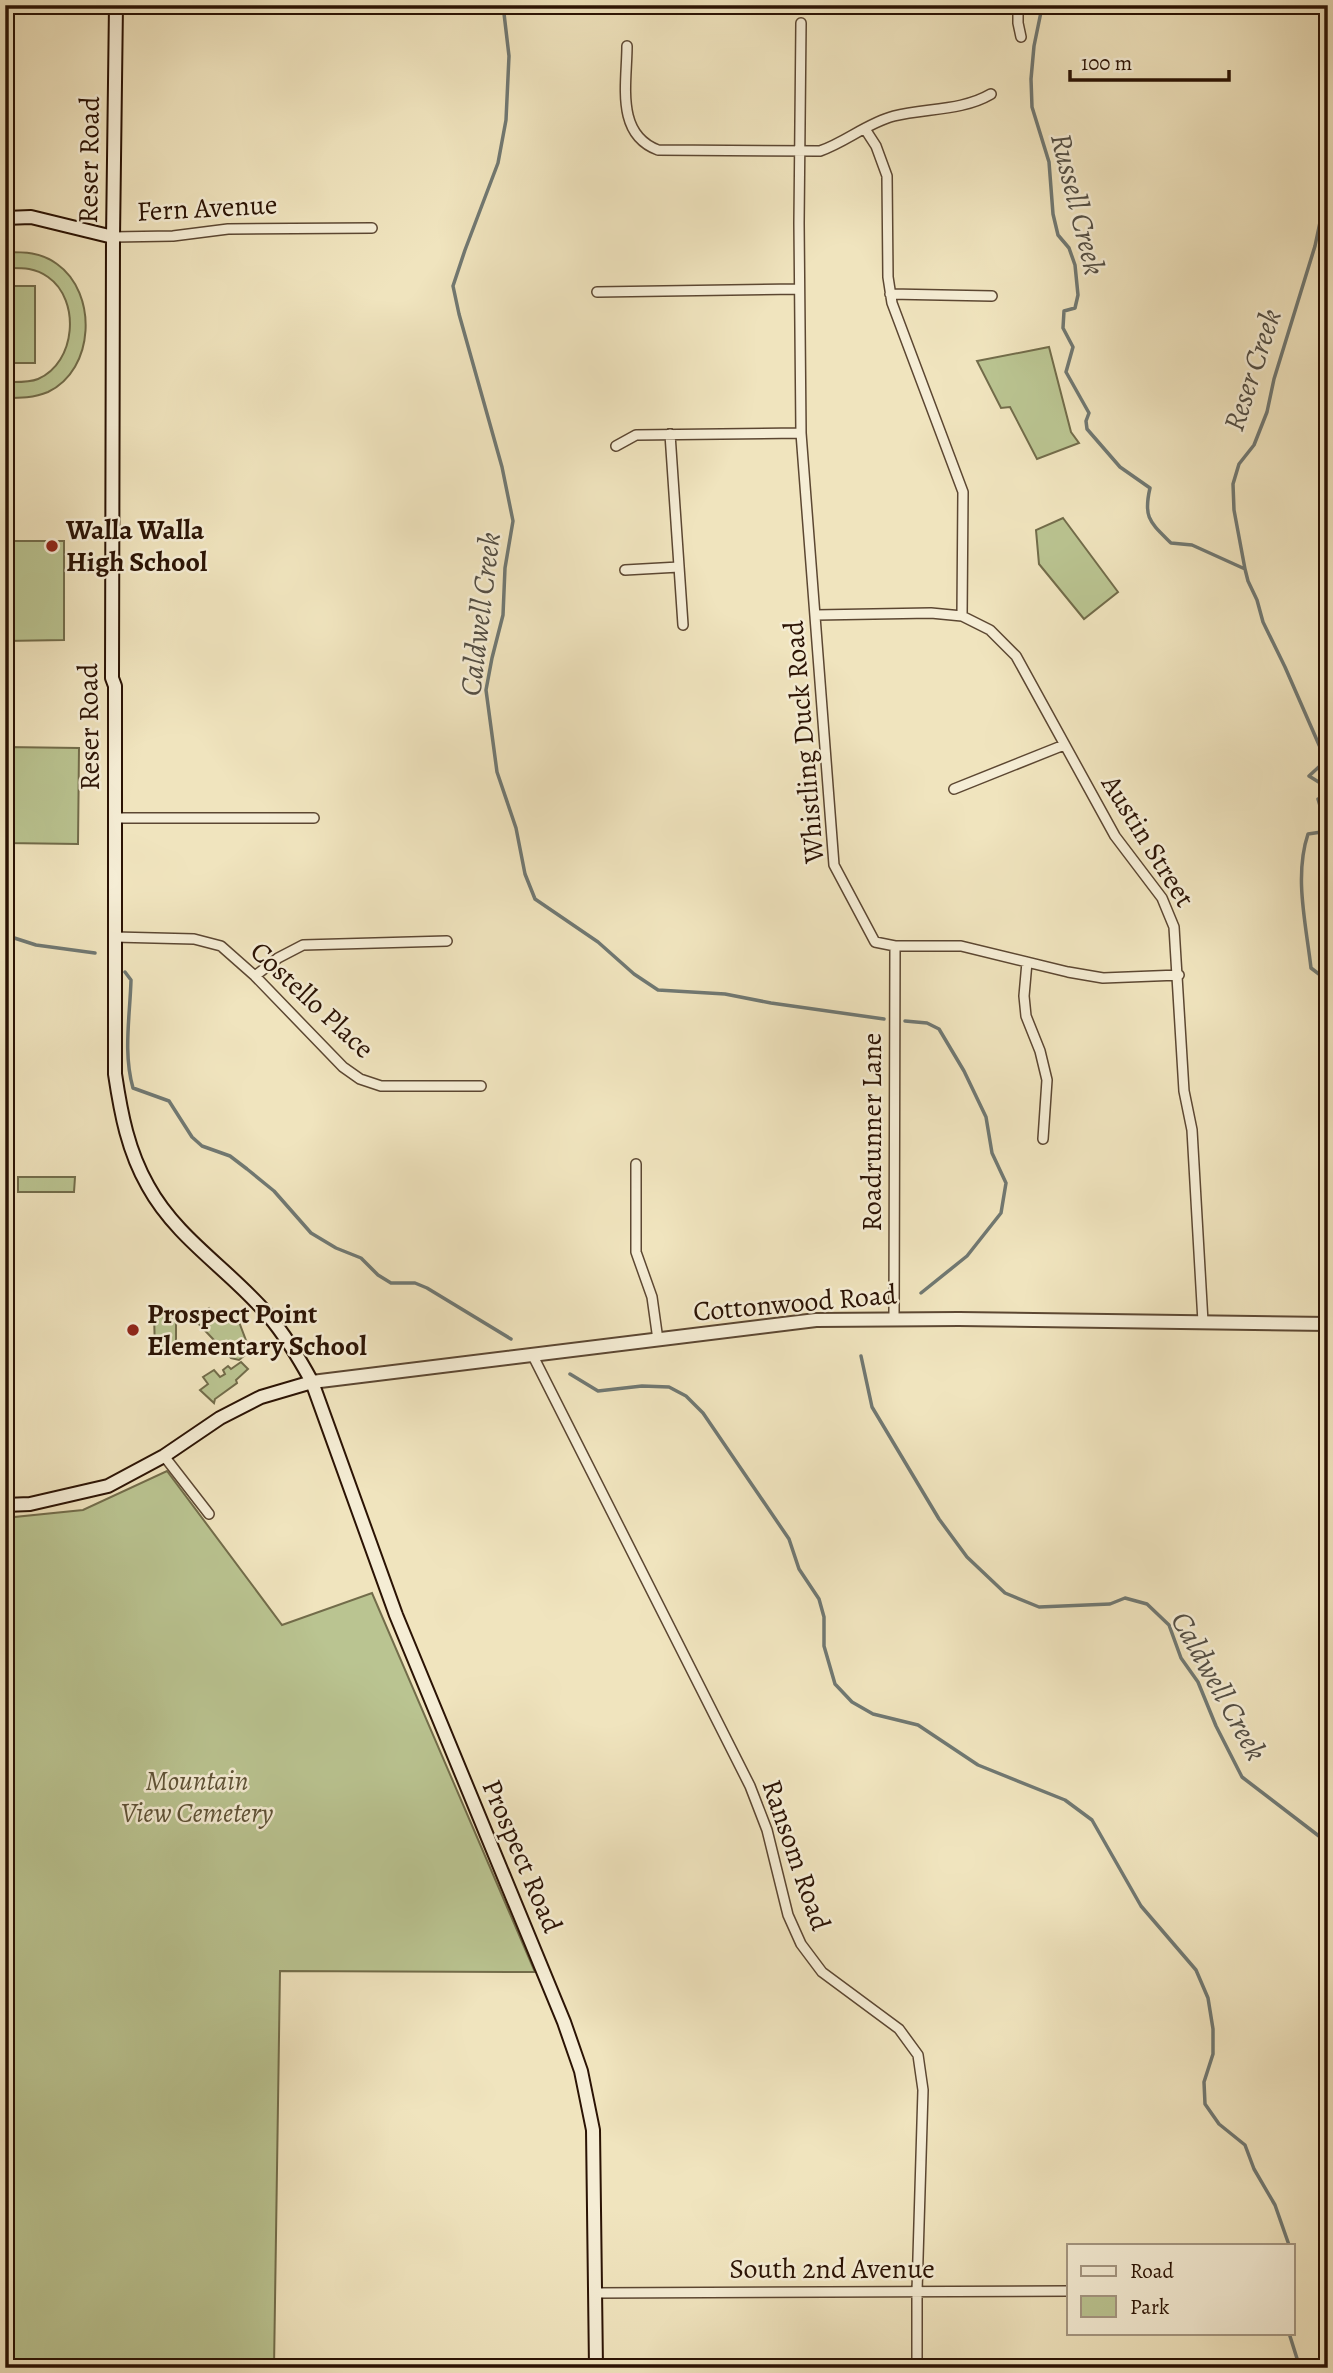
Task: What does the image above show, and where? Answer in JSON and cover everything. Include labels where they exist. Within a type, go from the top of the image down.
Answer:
[{"type":"main road","name":"Reser Road","points":[[116,5],[112,678],[115,686],[115,1074],[128,1145],[148,1187],[187,1238],[267,1314],[292,1347],[312,1382]]},
{"type":"main road","name":"Fern Avenue","points":[[5,218],[31,218],[113,237]]},
{"type":"main road","name":"Cottonwood Road","points":[[5,1505],[30,1504],[108,1486],[164,1456],[220,1418],[261,1396],[312,1382],[816,1320],[894,1318],[1328,1324]]},
{"type":"main road","name":"Prospect Road","points":[[312,1382],[396,1615],[555,2000],[581,2071],[593,2130],[596,2368]]},
{"type":"street","points":[[1018,5],[1021,37]]},
{"type":"street","name":"Whistling Duck Road","points":[[801,23],[801,433],[834,865],[875,942],[895,946]]},
{"type":"street","points":[[627,46],[626,107],[629,121],[636,137],[646,145],[670,151],[820,151],[839,145],[879,121],[973,102],[991,94]]},
{"type":"street","points":[[865,129],[876,146],[887,176],[890,294],[896,318],[963,492],[962,616]]},
{"type":"street","name":"Fern Avenue","points":[[113,237],[173,236],[228,229],[372,228]]},
{"type":"street","points":[[597,292],[799,289]]},
{"type":"street","points":[[890,294],[992,296]]},
{"type":"street","points":[[617,446],[636,435],[801,433]]},
{"type":"street","points":[[670,434],[683,625]]},
{"type":"street","points":[[625,570],[679,566]]},
{"type":"street","name":"Austin Street","points":[[816,615],[932,613],[962,616],[990,630],[1016,656],[1115,836],[1162,898],[1174,927],[1179,975],[1184,1091],[1192,1130],[1203,1322]]},
{"type":"street","points":[[954,789],[1065,746]]},
{"type":"street","points":[[115,818],[314,818]]},
{"type":"street","name":"Costello Place","points":[[115,937],[194,939],[221,946],[255,976],[343,1067],[360,1079],[381,1086],[481,1086]]},
{"type":"street","points":[[255,976],[278,958],[303,945],[447,942]]},
{"type":"street","points":[[895,946],[961,946],[1103,978],[1179,975]]},
{"type":"street","name":"Roadrunner Lane","points":[[894,1318],[895,946]]},
{"type":"street","points":[[1027,962],[1024,996],[1026,1016],[1040,1051],[1047,1080],[1043,1139]]},
{"type":"street","points":[[636,1164],[636,1252],[652,1297],[658,1340]]},
{"type":"street","name":"Ransom Road","points":[[533,1356],[750,1786],[767,1830],[788,1915],[801,1944],[822,1972],[899,2029],[918,2055],[923,2090],[917,2368]]},
{"type":"street","points":[[164,1456],[209,1514]]},
{"type":"street","name":"South 2nd Avenue","points":[[595,2293],[1067,2291]]},
{"type":"green space","points":[[5,252],[39,255],[57,264],[70,277],[80,293],[85,311],[86,331],[75,367],[64,381],[48,392],[22,398],[5,398],[5,382],[34,380],[51,371],[67,346],[69,315],[66,300],[59,287],[38,271],[5,268]]},
{"type":"green space","points":[[5,286],[35,286],[35,363],[5,363]]},
{"type":"green space","points":[[1049,347],[1071,432],[1079,443],[1037,459],[1010,407],[1001,408],[977,361]]},
{"type":"green space","points":[[1063,518],[1118,592],[1084,619],[1039,564],[1036,530]]},
{"type":"green space","points":[[5,541],[64,541],[64,640],[5,641]]},
{"type":"green space","points":[[5,747],[79,748],[78,844],[5,843]]},
{"type":"green space","points":[[18,1177],[75,1177],[74,1192],[18,1192]]},
{"type":"green space","points":[[209,1308],[222,1321],[239,1322],[250,1351],[239,1360],[231,1358],[195,1320]]},
{"type":"green space","points":[[176,1313],[176,1351],[155,1351],[154,1314]]},
{"type":"green space","points":[[241,1362],[248,1369],[236,1380],[237,1383],[215,1399],[214,1403],[200,1390],[208,1384],[203,1377],[214,1370],[220,1377],[225,1374],[223,1370],[228,1366],[231,1369]]},
{"type":"green space","name":"Mountain View Cemetery","points":[[167,1471],[282,1625],[372,1593],[535,1972],[280,1971],[274,2368],[5,2368],[5,1518],[83,1510]]},
{"type":"waterway","name":"Caldwell Creek","points":[[503,5],[509,56],[506,120],[498,163],[453,286],[502,467],[513,521],[505,568],[503,615],[486,690],[497,772],[516,828],[525,874],[535,899],[598,942],[634,974],[658,990],[725,994],[884,1019]]},
{"type":"waterway","name":"Russell Creek","points":[[1040,5],[1031,79],[1032,107],[1049,162],[1053,214],[1058,235],[1069,248],[1075,265],[1078,295],[1075,308],[1064,311],[1063,328],[1073,347],[1066,372],[1089,413],[1087,429],[1120,467],[1150,488],[1148,513],[1158,530],[1171,543],[1192,545],[1245,569],[1263,622],[1323,754],[1322,764],[1309,776],[1325,786],[1324,796],[1318,799],[1321,809],[1328,811]]},
{"type":"waterway","name":"Reser Creek","points":[[1322,5],[1328,33]]},
{"type":"waterway","name":"Reser Creek","points":[[1245,569],[1234,510],[1233,484],[1239,464],[1254,445],[1267,412],[1274,379],[1315,246],[1328,184]]},
{"type":"waterway","name":"Russell Creek","points":[[1328,831],[1308,834],[1301,883],[1311,968],[1328,981]]},
{"type":"waterway","points":[[5,935],[36,945],[95,953]]},
{"type":"waterway","points":[[125,972],[131,980],[128,1061],[133,1088],[169,1101],[192,1137],[202,1146],[230,1156],[247,1169],[274,1191],[311,1233],[336,1248],[361,1258],[378,1275],[391,1283],[415,1283],[427,1288],[511,1339]]},
{"type":"waterway","name":"Caldwell Creek","points":[[905,1021],[927,1023],[939,1029],[964,1071],[986,1117],[992,1153],[1006,1183],[1001,1213],[967,1256],[921,1293]]},
{"type":"waterway","name":"Caldwell Creek","points":[[861,1356],[872,1407],[939,1519],[967,1557],[1005,1593],[1039,1607],[1110,1604],[1125,1598],[1147,1604],[1169,1625],[1181,1658],[1198,1682],[1216,1726],[1242,1777],[1328,1843]]},
{"type":"waterway","points":[[570,1374],[598,1391],[642,1386],[669,1387],[686,1396],[703,1413],[789,1539],[799,1569],[819,1599],[824,1617],[824,1646],[835,1684],[852,1702],[873,1714],[918,1725],[978,1765],[1065,1800],[1092,1820],[1141,1906],[1196,1970],[1208,1998],[1213,2029],[1213,2054],[1204,2082],[1205,2104],[1219,2124],[1245,2145],[1254,2169],[1275,2205],[1289,2244]]},
{"type":"waterway","points":[[1289,2334],[1300,2368]]},
{"type":"place","name":"Walla Walla High School","points":[[52,546]]},
{"type":"place","name":"Prospect Point Elementary School","points":[[133,1330]]}]
